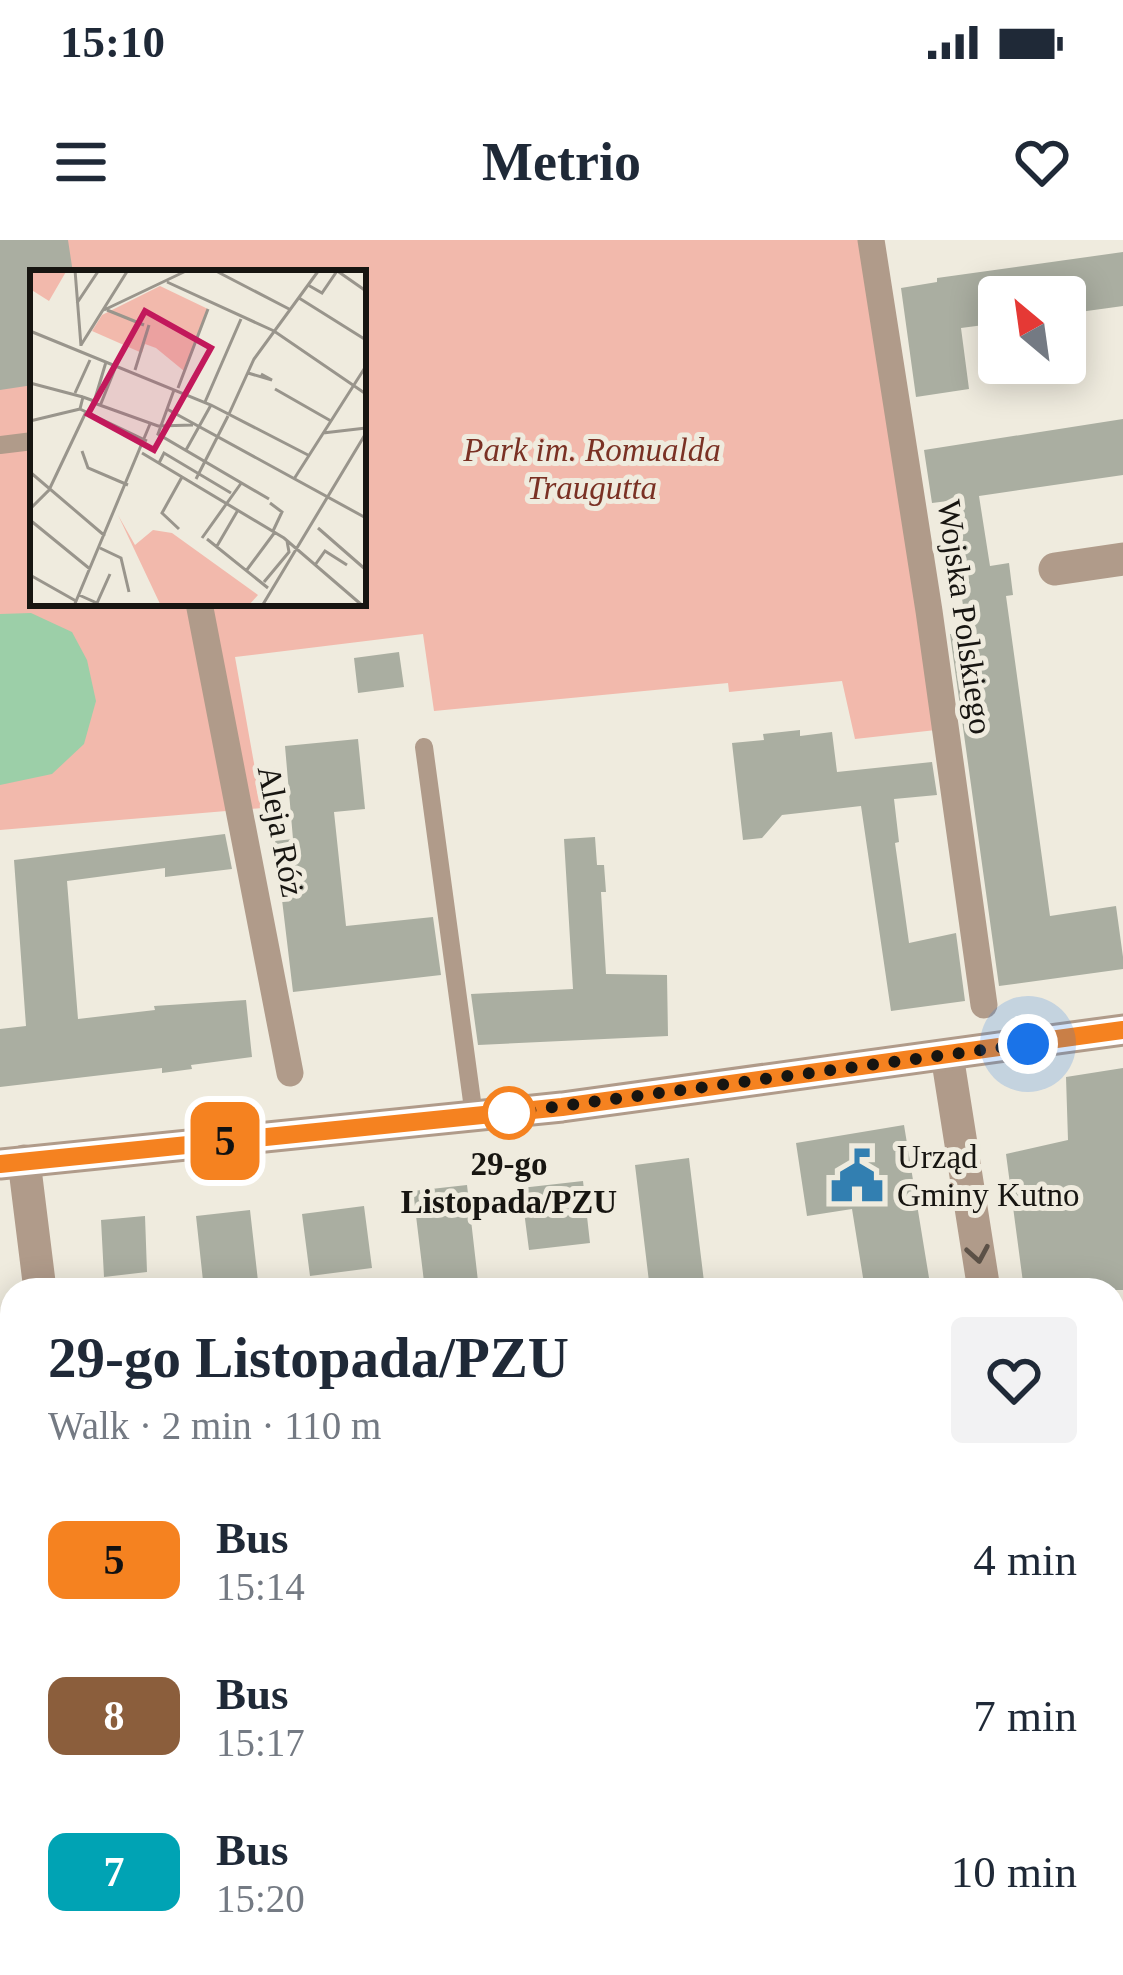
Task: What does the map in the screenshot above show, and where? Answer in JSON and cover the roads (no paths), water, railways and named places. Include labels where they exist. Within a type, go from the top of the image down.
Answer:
[{"type":"street","name":"Wojska Polskiego","points":[[871,240],[984,1005]]},
{"type":"street","points":[[1055,569],[1123,559]]},
{"type":"street","name":"Aleja Róż","points":[[201,606],[290,1072]]},
{"type":"street","points":[[37,1278],[12,1162],[474,1117],[1123,1030]]},
{"type":"street","points":[[947,1055],[982,1278]]},
{"type":"lane","points":[[0,445],[30,441]]},
{"type":"lane","points":[[424,747],[474,1117]]},
{"type":"place","name":"29-go Listopada/PZU","points":[[509,1113]]},
{"type":"place","name":"Urząd Gminy Kutno","points":[[857,1176]]},
{"type":"park label","name":"Park im. Romualda Traugutta","points":[[592,469]]}]
